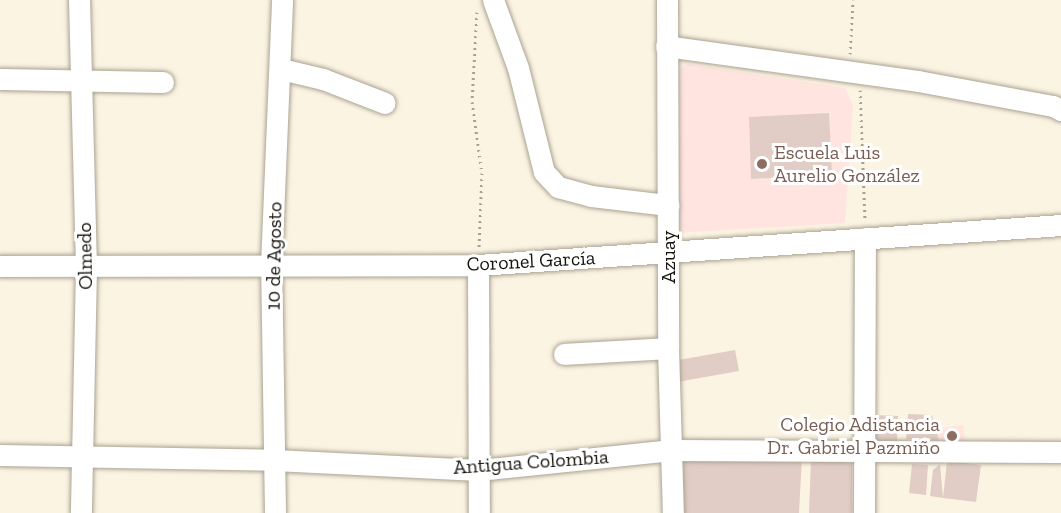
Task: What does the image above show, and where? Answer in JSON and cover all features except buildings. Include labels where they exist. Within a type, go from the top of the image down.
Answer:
[{"type":"street","name":"Olmedo","points":[[79,0],[86,268],[81,513]]},
{"type":"street","name":"10 de Agosto","points":[[275,513],[271,265],[281,69],[282,0]]},
{"type":"street","name":"Azuay","points":[[667,0],[668,348],[673,513]]},
{"type":"street","points":[[485,6],[518,68],[544,172],[558,187],[591,196],[668,205]]},
{"type":"street","points":[[666,46],[918,81],[1053,106],[1061,110]]},
{"type":"street","points":[[281,69],[323,79],[385,103]]},
{"type":"street","points":[[0,79],[164,82]]},
{"type":"street","name":"Coronel García","points":[[0,266],[86,268],[478,265],[1061,225]]},
{"type":"street","points":[[864,513],[866,238]]},
{"type":"street","points":[[478,265],[479,513]]},
{"type":"street","points":[[564,354],[668,348]]},
{"type":"street","name":"Antigua Colombia","points":[[0,455],[274,460],[479,470],[672,450],[1061,452]]},
{"type":"path","points":[[853,0],[849,72],[861,93],[866,238]]},
{"type":"path","points":[[478,265],[482,173],[472,102],[485,6]]},
{"type":"shaded area","name":"Escuela Luis Aurelio González","points":[[687,64],[845,88],[853,105],[845,223],[675,233],[677,71]]},
{"type":"shaded area","points":[[963,425],[967,451],[939,441],[935,429]]},
{"type":"place","name":"Escuela Luis Aurelio González","points":[[762,164]]},
{"type":"place","name":"Colegio Adistancia Dr. Gabriel Pazmiño","points":[[952,436]]}]
